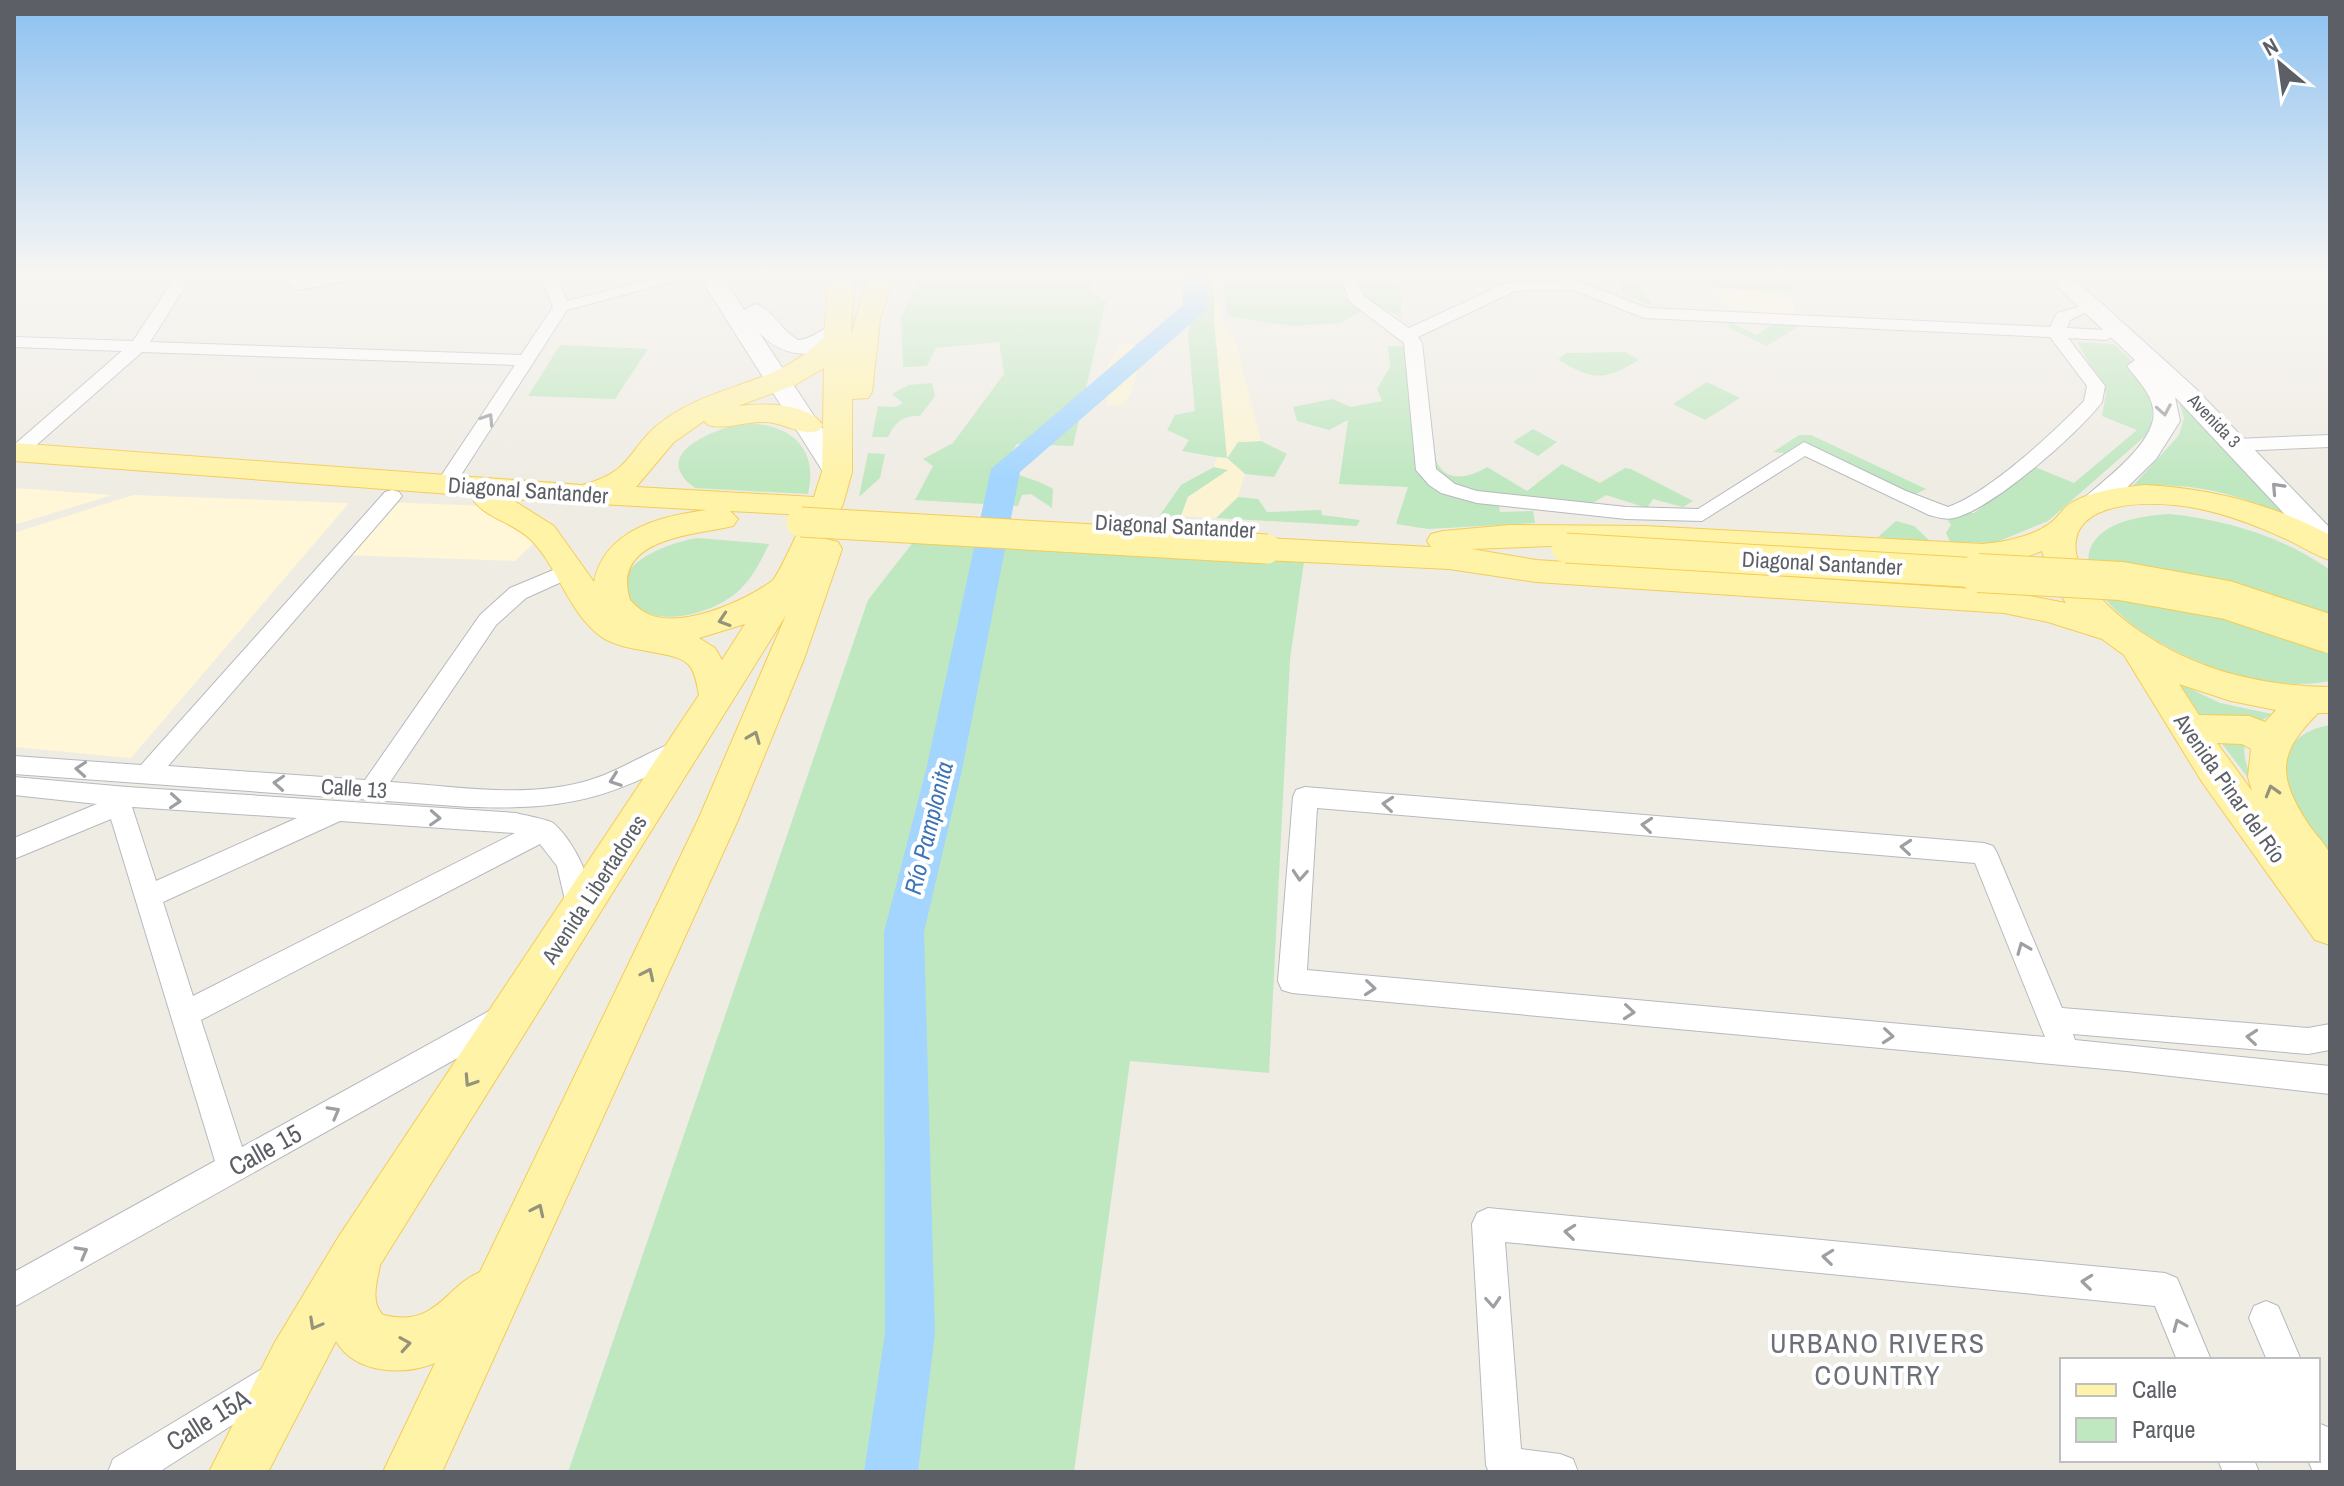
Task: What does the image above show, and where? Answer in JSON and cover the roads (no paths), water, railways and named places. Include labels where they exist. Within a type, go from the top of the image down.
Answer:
[{"type":"main road","points":[[755,342],[837,472]]},
{"type":"main road","points":[[780,342],[796,347],[819,342]]},
{"type":"main road","points":[[574,494],[622,483],[638,472],[674,427],[705,410],[812,364],[831,342]]},
{"type":"main road","name":"Avenida Libertadores","points":[[238,1472],[290,1368],[358,1251],[579,914],[790,580],[827,504],[837,472],[838,342]]},
{"type":"main road","points":[[412,1472],[722,815],[808,602],[845,492],[864,342]]},
{"type":"main road","name":"Avenida 3","points":[[2093,505],[2162,433],[2167,416],[2159,391],[2150,377],[2114,342]]},
{"type":"main road","name":"Avenida 3","points":[[2130,342],[2186,393],[2330,547]]},
{"type":"main road","points":[[697,501],[674,487],[663,470],[668,454],[690,433],[714,421],[752,413],[787,415],[808,425]]},
{"type":"main road","name":"Diagonal Santander","points":[[15,460],[697,501],[804,513],[1267,540],[2121,581],[2227,600],[2330,634]]},
{"type":"main road","name":"Diagonal Santander","points":[[15,460],[392,496],[737,518],[804,513]]},
{"type":"main road","points":[[2125,638],[2090,609],[2066,577],[2058,548],[2062,531],[2073,517],[2093,505],[2135,496],[2207,501],[2267,518],[2330,547]]},
{"type":"main road","points":[[490,501],[524,518],[542,532],[600,614],[617,631],[683,646],[706,658],[718,696]]},
{"type":"main road","points":[[737,518],[681,523],[650,534],[637,543],[620,558],[611,579],[612,595],[618,608],[632,619],[652,626],[679,629],[706,626],[755,607],[790,580]]},
{"type":"main road","points":[[1446,550],[1489,536],[1655,539],[2002,554],[2062,531]]},
{"type":"main road","points":[[1446,550],[1536,571],[2004,602],[2052,611],[2125,638],[2175,666],[2219,683],[2274,696],[2319,700]]},
{"type":"main road","name":"Diagonal Santander","points":[[1567,556],[2130,598],[2235,617],[2330,649]]},
{"type":"main road","name":"Avenida Pinar del Río","points":[[2125,638],[2187,728],[2323,904]]},
{"type":"main road","points":[[2187,728],[2249,730],[2271,743],[2319,700]]},
{"type":"main road","name":"Avenida Pinar del Río","points":[[2271,743],[2266,763],[2273,799],[2323,904]]},
{"type":"main road","points":[[358,1251],[348,1300],[354,1323],[366,1337],[391,1346],[412,1344],[446,1331],[475,1311],[505,1280]]},
{"type":"street","points":[[28,342],[527,360]]},
{"type":"street","points":[[15,460],[141,342]]},
{"type":"street","points":[[445,485],[538,342]]},
{"type":"street","points":[[1413,342],[1426,470],[1440,485],[1455,493],[1928,553]]},
{"type":"street","points":[[1489,536],[1585,527],[1702,522],[1804,448],[1937,510],[1962,511],[1994,488],[2093,402],[2096,386],[2062,342]]},
{"type":"street","points":[[2236,445],[2330,441]]},
{"type":"street","points":[[147,774],[392,496]]},
{"type":"street","points":[[372,789],[488,620],[518,593],[570,570]]},
{"type":"street","name":"Calle 13","points":[[14,765],[469,797],[536,798],[586,791],[632,774],[685,747]]},
{"type":"street","name":"Calle 13","points":[[14,786],[123,801],[516,823],[544,830]]},
{"type":"street","points":[[2066,1053],[1984,853],[1305,797],[1292,981],[2066,1053],[2127,1058],[2330,1080]]},
{"type":"street","points":[[14,849],[123,801],[148,897],[233,1168]]},
{"type":"street","points":[[148,897],[335,812]]},
{"type":"street","points":[[185,1014],[544,830],[564,851],[574,877],[579,914]]},
{"type":"street","points":[[2323,904],[2330,941]]},
{"type":"street","name":"Calle 15","points":[[14,1290],[516,1010]]},
{"type":"street","points":[[2052,1020],[2308,1041],[2330,1037]]},
{"type":"street","points":[[2114,1026],[2127,1058]]},
{"type":"street","points":[[1560,1472],[1504,1465],[1488,1224],[2165,1290],[2193,1358]]},
{"type":"street","points":[[2266,1318],[2283,1358]]},
{"type":"street","name":"Calle 15A","points":[[126,1472],[290,1368]]},
{"type":"street","points":[[2320,1446],[2330,1470]]},
{"type":"waterway","name":"Río Pamplonita","points":[[891,1472],[910,1333],[904,932],[944,770],[1006,469],[1154,342]]},
{"type":"district","name":"URBANO RIVERS COUNTRY","points":[[1878,1359]]}]
